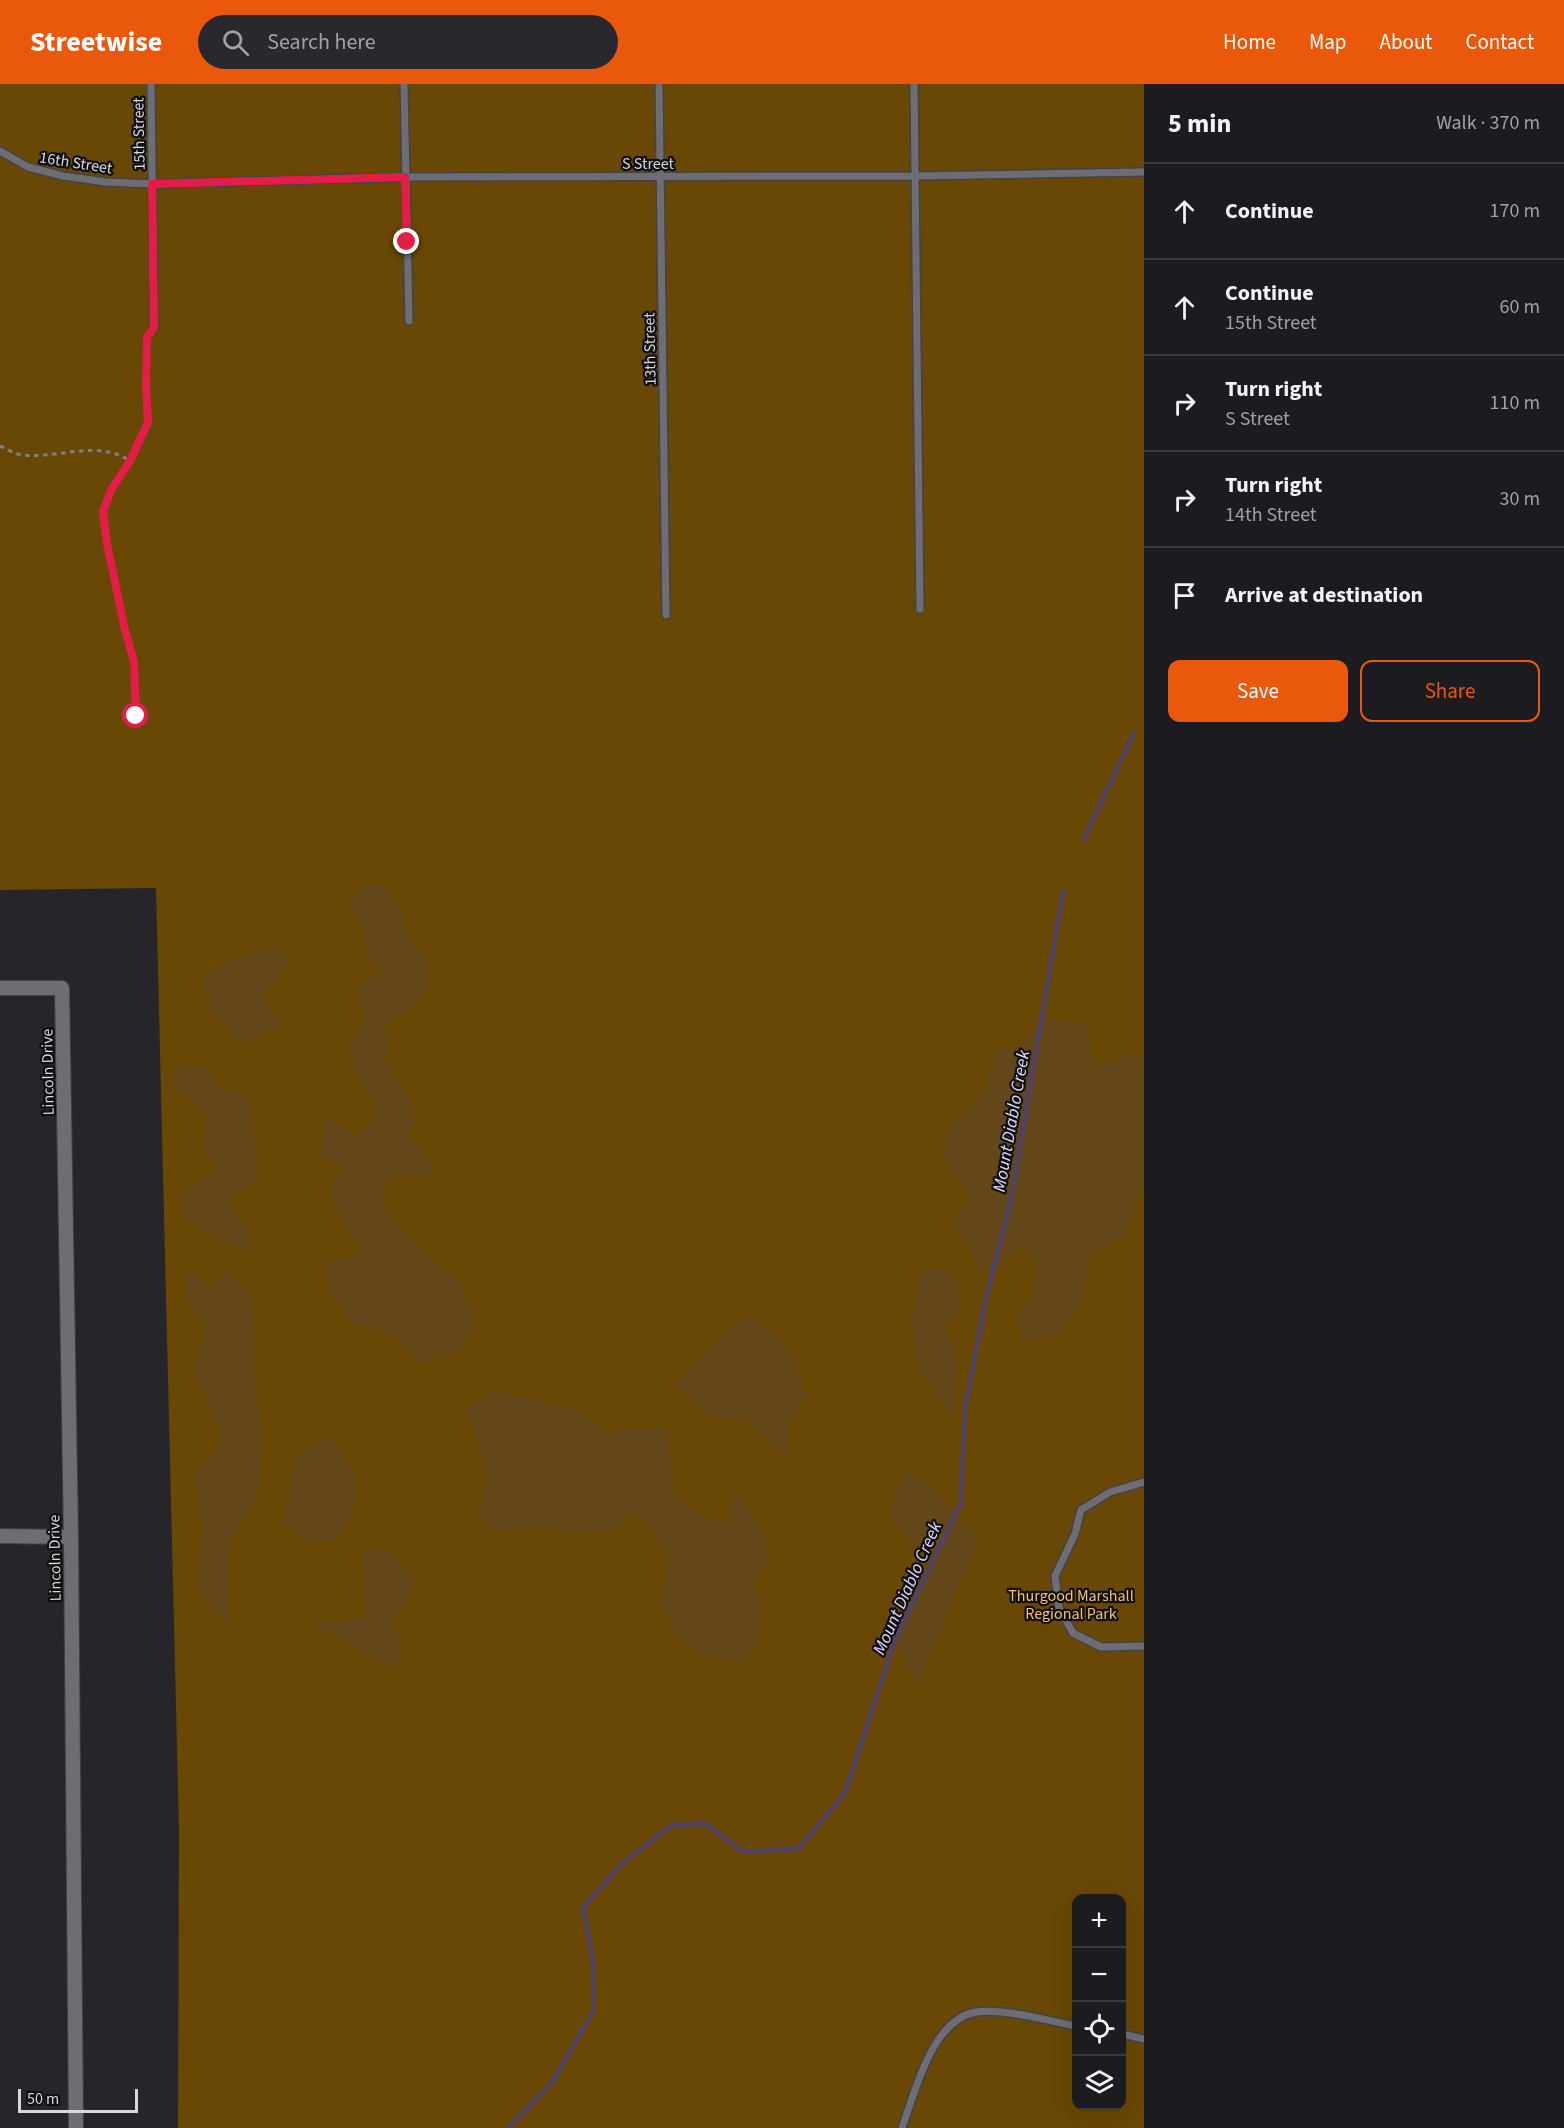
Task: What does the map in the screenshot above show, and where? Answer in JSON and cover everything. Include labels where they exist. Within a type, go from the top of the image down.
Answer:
[{"type":"street","name":"Lincoln Drive","points":[[0,988],[62,987],[71,1537],[76,2128]]},
{"type":"street","points":[[0,1536],[71,1537]]},
{"type":"lane","name":"15th Street","points":[[151,84],[154,327]]},
{"type":"lane","points":[[404,84],[410,321]]},
{"type":"lane","name":"13th Street","points":[[659,84],[666,615]]},
{"type":"lane","points":[[914,84],[920,609]]},
{"type":"lane","name":"16th Street","points":[[0,151],[28,167],[63,176],[106,182],[152,184]]},
{"type":"lane","name":"S Street","points":[[152,184],[405,177],[915,176],[1144,172]]},
{"type":"lane","points":[[1144,1482],[1110,1492],[1081,1510],[1075,1534],[1055,1576],[1059,1608],[1073,1633],[1101,1647],[1144,1646]]},
{"type":"lane","points":[[902,2128],[930,2054],[942,2033],[951,2023],[975,2012],[1008,2013],[1072,2025]]},
{"type":"lane","points":[[1126,2035],[1144,2039]]},
{"type":"path","points":[[136,716],[134,662],[107,544],[103,512],[111,490],[130,461],[148,422],[147,337],[154,327]]},
{"type":"path","points":[[0,446],[19,455],[55,455],[94,450],[120,454],[130,461]]},
{"type":"green space","name":"Thurgood Marshall Regional Park","points":[[0,84],[1144,84],[1144,2128],[178,2128],[179,1829],[156,888],[0,890]]},
{"type":"shaded area","points":[[383,884],[401,910],[408,940],[427,957],[428,988],[408,1010],[383,1025],[389,1035],[385,1060],[410,1100],[415,1120],[409,1137],[435,1164],[431,1178],[395,1173],[383,1185],[384,1209],[438,1266],[459,1282],[475,1317],[463,1347],[422,1365],[397,1336],[352,1323],[328,1286],[327,1261],[362,1256],[329,1192],[346,1165],[322,1159],[322,1114],[356,1137],[374,1120],[373,1096],[359,1077],[347,1050],[364,1023],[358,986],[384,971],[368,954],[365,938],[350,903],[365,885]]},
{"type":"shaded area","points":[[276,946],[289,963],[261,996],[282,1025],[241,1044],[214,1011],[200,980],[231,960]]},
{"type":"shaded area","points":[[1042,1017],[1085,1023],[1095,1068],[1133,1053],[1144,1053],[1144,1184],[1123,1237],[1090,1253],[1081,1306],[1060,1332],[1024,1342],[1015,1323],[1033,1291],[1036,1263],[1023,1247],[992,1273],[976,1260],[952,1220],[972,1195],[941,1154],[953,1123],[981,1097],[998,1047],[1017,1051]]},
{"type":"shaded area","points":[[181,1064],[209,1068],[218,1089],[245,1094],[256,1137],[257,1179],[227,1201],[247,1226],[251,1253],[185,1219],[183,1195],[216,1170],[202,1140],[208,1114],[169,1082]]},
{"type":"shaded area","points":[[943,1267],[959,1287],[959,1311],[944,1325],[957,1361],[953,1418],[934,1389],[919,1372],[911,1321],[921,1269]]},
{"type":"shaded area","points":[[228,1269],[253,1302],[255,1391],[263,1437],[259,1485],[245,1519],[228,1543],[227,1629],[198,1587],[203,1530],[197,1499],[196,1475],[222,1441],[194,1364],[207,1327],[186,1297],[187,1270],[209,1287]]},
{"type":"shaded area","points":[[746,1316],[771,1332],[793,1355],[806,1396],[789,1423],[787,1456],[743,1419],[710,1416],[676,1384],[717,1341]]},
{"type":"shaded area","points":[[492,1391],[580,1411],[609,1436],[624,1429],[667,1427],[675,1496],[704,1519],[728,1524],[733,1489],[758,1522],[770,1555],[753,1584],[761,1607],[758,1641],[745,1661],[709,1657],[676,1636],[661,1600],[668,1563],[654,1529],[628,1510],[618,1529],[574,1534],[537,1527],[496,1532],[478,1513],[489,1476],[466,1409]]},
{"type":"shaded area","points":[[330,1435],[356,1478],[355,1504],[337,1539],[312,1543],[281,1524],[289,1496],[295,1457]]},
{"type":"shaded area","points":[[906,1470],[934,1487],[955,1516],[979,1536],[917,1688],[896,1637],[936,1554],[913,1545],[889,1514]]},
{"type":"shaded area","points":[[362,1548],[391,1550],[414,1580],[405,1604],[390,1620],[402,1643],[396,1669],[313,1624],[365,1617]]},
{"type":"waterway","name":"Mount Diablo Creek","points":[[1084,839],[1134,733]]},
{"type":"waterway","name":"Mount Diablo Creek","points":[[508,2128],[551,2084],[594,2010],[593,1961],[583,1907],[624,1862],[672,1825],[707,1824],[743,1852],[799,1848],[845,1793],[896,1637],[961,1503],[965,1408],[985,1302],[1012,1195],[1063,891]]},
{"type":"route","points":[[136,716],[134,662],[107,544],[103,512],[111,490],[130,461],[148,422],[147,337],[154,327],[152,184],[405,177],[407,242]]}]
